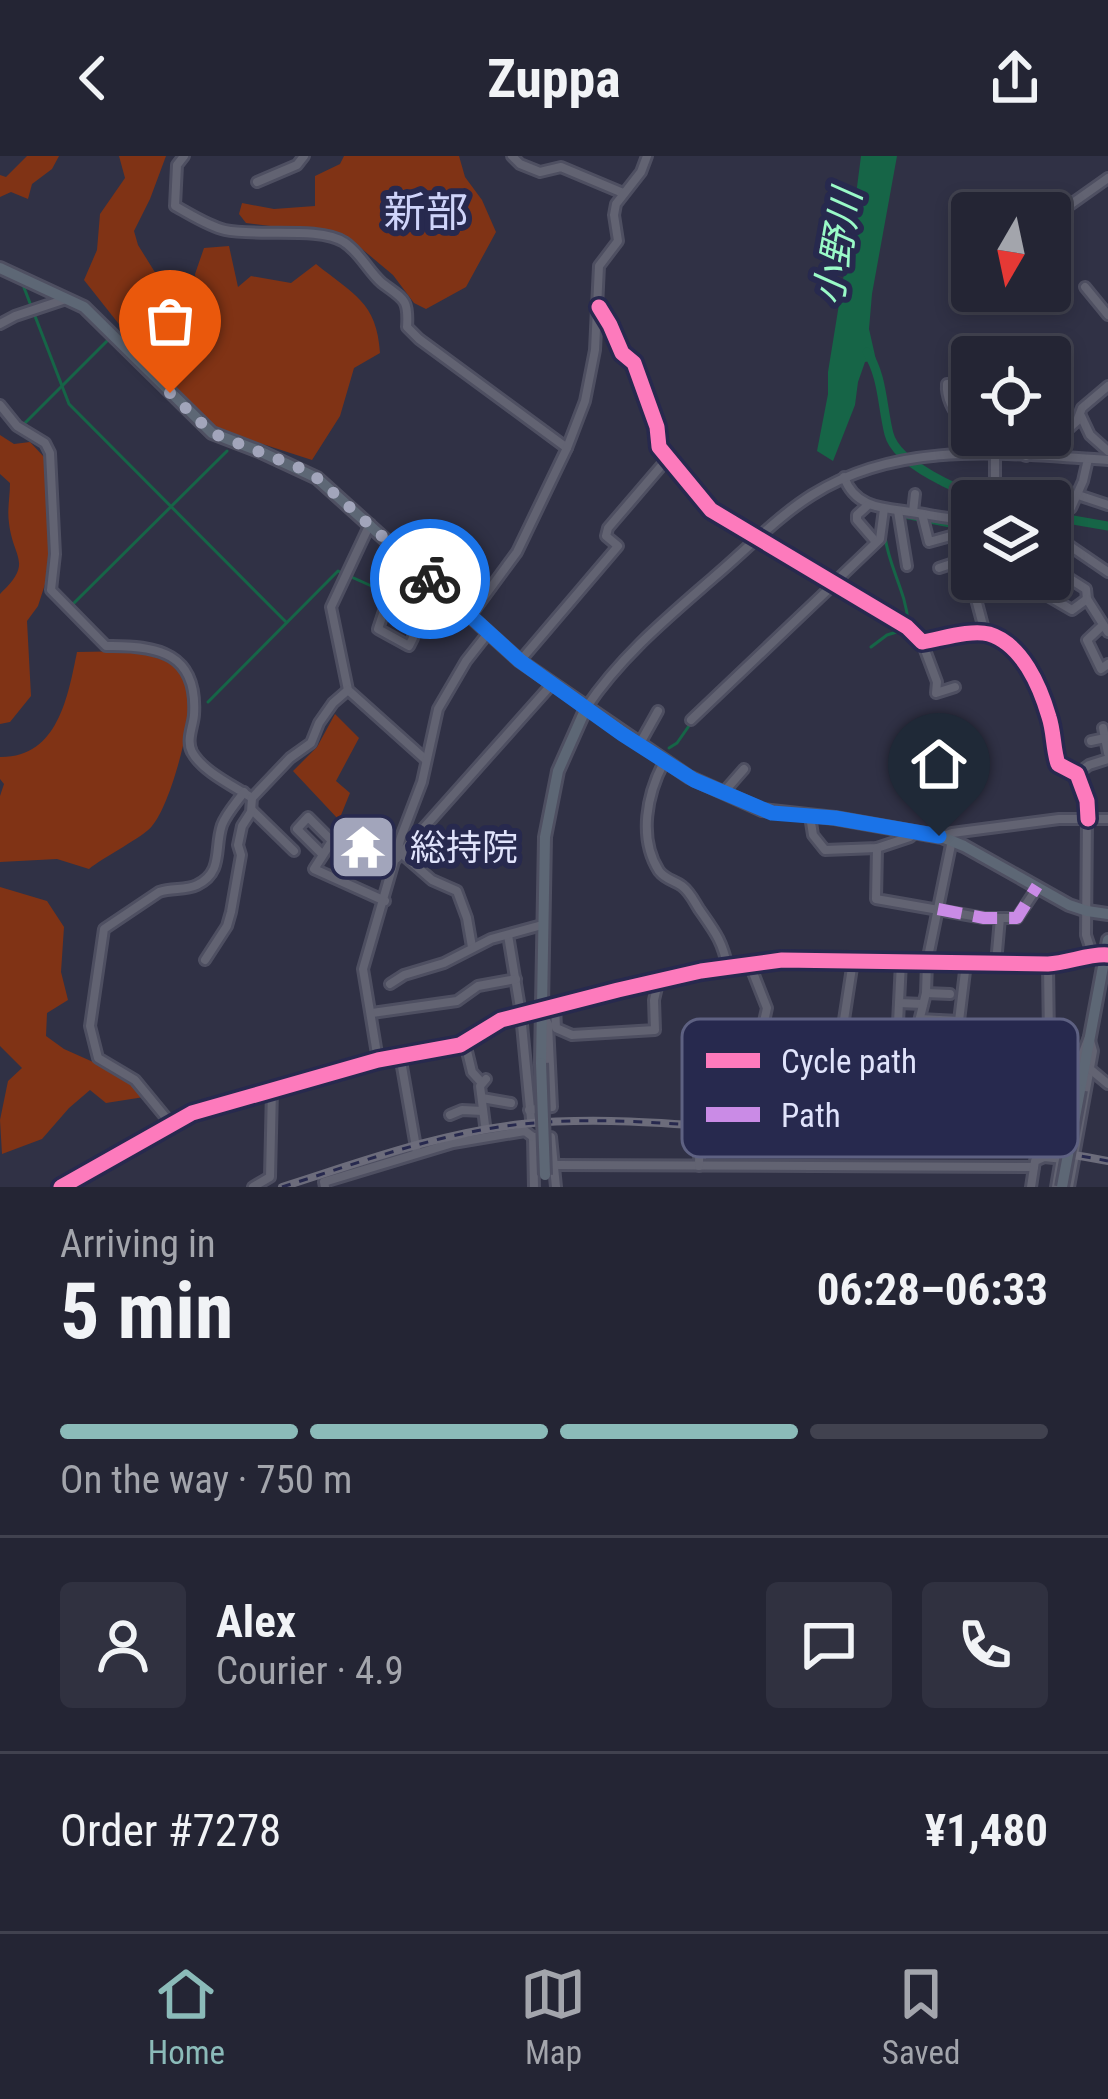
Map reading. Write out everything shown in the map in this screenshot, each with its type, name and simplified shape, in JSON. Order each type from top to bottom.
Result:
[{"type":"main road","points":[[2,274],[84,307],[212,433],[317,478],[520,661],[664,762],[763,810],[947,838],[1087,911],[1108,914]]},
{"type":"main road","points":[[545,1181],[541,1063],[544,844],[549,808],[569,741],[586,708]]},
{"type":"main road","points":[[1078,1101],[1108,940]]},
{"type":"main road","points":[[1062,1187],[1068,1157]]},
{"type":"street","points":[[184,156],[177,165],[175,206],[222,230],[309,234],[345,242],[376,278],[403,298],[409,309],[407,327],[419,340],[567,448]]},
{"type":"street","points":[[257,182],[297,165],[304,156]]},
{"type":"street","points":[[512,156],[540,172],[562,166],[622,193]]},
{"type":"street","points":[[470,616],[517,552],[567,448],[585,401],[595,350],[599,266],[617,245],[614,210],[647,156]]},
{"type":"street","points":[[1071,204],[1108,178]]},
{"type":"street","points":[[1085,287],[1108,315]]},
{"type":"street","points":[[0,324],[70,298]]},
{"type":"street","points":[[598,307],[622,353],[634,363],[659,446],[711,510],[906,626],[922,642],[937,682],[936,693],[955,687]]},
{"type":"street","points":[[951,384],[946,392],[951,405]]},
{"type":"street","points":[[1071,424],[1108,386]]},
{"type":"street","points":[[0,405],[17,426],[45,443],[50,453],[55,554],[51,590],[106,646],[148,647],[186,669],[194,696],[192,752],[204,766],[248,795],[251,809],[294,850]]},
{"type":"street","points":[[1080,414],[1090,435],[1108,451]]},
{"type":"street","points":[[586,708],[634,646],[800,503],[844,477],[897,460],[951,455]]},
{"type":"street","points":[[1010,456],[1108,460]]},
{"type":"street","points":[[520,661],[618,546],[606,536],[608,528],[668,458]]},
{"type":"street","points":[[1071,508],[1088,459]]},
{"type":"street","points":[[844,477],[850,491],[868,505],[918,513],[951,525]]},
{"type":"street","points":[[915,494],[929,542],[951,530]]},
{"type":"street","points":[[1078,495],[1108,505]]},
{"type":"street","points":[[868,505],[856,520],[876,542]]},
{"type":"street","points":[[691,720],[880,538],[884,508]]},
{"type":"street","points":[[898,511],[907,566]]},
{"type":"street","points":[[370,524],[331,607],[348,690],[427,761]]},
{"type":"street","points":[[1071,548],[1108,572]]},
{"type":"street","points":[[939,568],[951,564]]},
{"type":"street","points":[[409,597],[427,577]]},
{"type":"street","points":[[1071,579],[1086,589],[1106,628],[1087,640],[1101,669],[1108,664]]},
{"type":"street","points":[[398,588],[409,597],[416,602],[413,638],[406,646],[378,629],[391,592],[398,588]]},
{"type":"street","points":[[1055,600],[1072,610],[1088,598]]},
{"type":"street","points":[[977,600],[985,632]]},
{"type":"street","points":[[378,1060],[363,969],[444,696],[489,632]]},
{"type":"street","points":[[68,1186],[192,1113],[378,1060],[465,1043],[501,1020],[658,981],[782,960],[1048,964],[1102,955],[1086,935],[1088,801],[1077,774],[1058,764],[1046,710],[1024,662],[1009,644],[985,632],[922,642]]},
{"type":"street","points":[[398,856],[553,685]]},
{"type":"street","points":[[172,1124],[135,1081],[98,1058],[90,1026],[104,929],[159,892],[188,889],[210,876],[217,866],[223,823],[248,795],[310,743],[333,703],[348,690]]},
{"type":"street","points":[[639,745],[658,710]]},
{"type":"street","points":[[1091,741],[1106,742]]},
{"type":"street","points":[[1077,774],[1106,742]]},
{"type":"street","points":[[664,762],[649,794],[651,853],[660,873],[684,887],[714,926],[728,968]]},
{"type":"street","points":[[723,793],[744,769]]},
{"type":"street","points":[[205,960],[227,926],[241,855],[238,845],[251,809]]},
{"type":"street","points":[[810,816],[811,831],[821,849],[834,851],[878,848],[915,832]]},
{"type":"street","points":[[323,855],[297,829],[308,817],[332,841],[323,855],[314,869],[385,901]]},
{"type":"street","points":[[920,1019],[947,838],[952,833],[1059,819],[1108,818]]},
{"type":"street","points":[[878,848],[876,899],[1020,917],[1037,886]]},
{"type":"street","points":[[398,856],[432,880],[457,890],[472,947]]},
{"type":"street","points":[[996,963],[1000,918]]},
{"type":"street","points":[[390,984],[472,947],[542,925]]},
{"type":"street","points":[[508,935],[530,1114],[552,1107],[548,1024],[541,1011]]},
{"type":"street","points":[[844,1019],[853,961]]},
{"type":"street","points":[[897,1019],[901,962]]},
{"type":"street","points":[[959,1019],[966,962]]},
{"type":"street","points":[[750,964],[766,1008],[764,1019]]},
{"type":"street","points":[[1048,964],[1049,1019]]},
{"type":"street","points":[[372,1012],[457,1001],[480,986],[516,979]]},
{"type":"street","points":[[555,1006],[556,1028],[572,1035],[655,1030],[658,981]]},
{"type":"street","points":[[899,1003],[950,994]]},
{"type":"street","points":[[1078,1068],[1089,1037]]},
{"type":"street","points":[[1078,1138],[1093,1051],[1089,1037]]},
{"type":"street","points":[[465,1043],[472,1072],[484,1081],[485,1125]]},
{"type":"street","points":[[400,1055],[417,1154]]},
{"type":"street","points":[[1090,1069],[1108,1084]]},
{"type":"street","points":[[253,1187],[270,1177],[272,1089]]},
{"type":"street","points":[[482,1098],[511,1103]]},
{"type":"street","points":[[450,1115],[484,1111]]},
{"type":"street","points":[[325,1187],[324,1182],[417,1154],[525,1131],[533,1137],[551,1137],[556,1187]]},
{"type":"street","points":[[533,1137],[534,1187]]},
{"type":"street","points":[[699,1157],[699,1166]]},
{"type":"street","points":[[1031,1187],[1037,1157],[1074,1160],[1062,1187]]},
{"type":"street","points":[[555,1166],[1034,1167]]},
{"type":"shaded area","points":[[27,156],[59,156],[52,169],[32,184],[28,199],[11,192],[0,197],[0,175],[6,177]]},
{"type":"shaded area","points":[[119,156],[166,156],[134,231],[161,282],[189,297],[197,293],[195,274],[204,248],[229,246],[238,287],[251,276],[291,283],[316,264],[368,310],[380,353],[354,368],[340,416],[312,460],[210,427],[171,390],[84,280],[97,250],[100,214],[125,178]]},
{"type":"shaded area","points":[[344,156],[459,156],[465,177],[496,232],[466,287],[426,309],[414,303],[393,275],[356,244],[327,233],[246,223],[239,214],[242,203],[274,209],[315,206],[315,176],[340,164]]},
{"type":"shaded area","points":[[861,156],[897,156],[872,294],[869,329],[876,360],[865,362],[855,405],[833,461],[817,451]]},
{"type":"shaded area","points":[[0,435],[14,444],[30,442],[44,457],[49,544],[47,578],[38,606],[27,621],[31,696],[10,722],[0,724],[0,594],[16,574],[19,560],[8,518],[10,483],[0,474]]},
{"type":"shaded area","points":[[135,651],[176,664],[189,689],[184,739],[159,815],[148,830],[89,869],[57,859],[0,862],[4,784],[0,757],[20,755],[47,736],[64,705],[77,652]]},
{"type":"shaded area","points":[[335,714],[359,738],[336,781],[350,793],[339,820],[293,771],[317,747]]},
{"type":"shaded area","points":[[0,887],[47,901],[64,927],[61,972],[68,1000],[47,1013],[46,1036],[120,1074],[144,1097],[106,1103],[90,1090],[42,1139],[2,1154],[0,1120],[8,1081],[22,1068],[0,1046]]},
{"type":"waterway","points":[[23,285],[69,404],[286,622]]},
{"type":"waterway","points":[[24,424],[109,339]]},
{"type":"waterway","name":"小野川","points":[[867,352],[894,445],[917,466],[951,485]]},
{"type":"waterway","points":[[72,605],[227,451]]},
{"type":"waterway","points":[[904,517],[951,526]]},
{"type":"waterway","name":"小野川","points":[[1071,520],[1108,526]]},
{"type":"waterway","points":[[885,537],[908,622]]},
{"type":"waterway","points":[[208,702],[338,571],[376,588],[381,581],[395,585]]},
{"type":"waterway","points":[[429,607],[459,612]]},
{"type":"waterway","points":[[871,647],[903,630]]},
{"type":"waterway","points":[[669,748],[691,723]]},
{"type":"railway","points":[[282,1187],[430,1141],[491,1128],[591,1121],[682,1125]]},
{"type":"railway","points":[[1078,1156],[1108,1161]]},
{"type":"marked path","points":[[938,909],[984,918],[1017,918],[1037,886]]},
{"type":"cycle path","points":[[599,307],[622,353],[634,363],[657,427],[659,447],[711,510],[907,627],[922,642],[982,633],[1001,639],[1020,656],[1051,723],[1058,764],[1077,774],[1088,819]]},
{"type":"cycle path","points":[[61,1187],[192,1113],[378,1060],[460,1045],[501,1020],[701,971],[782,960],[1048,964],[1108,955]]},
{"type":"way so far","points":[[170,393],[222,439],[317,478],[430,579]]},
{"type":"place","name":"総持院","points":[[363,847]]},
{"type":"district","name":"新部","points":[[426,212]]},
{"type":"route","points":[[430,579],[520,661],[694,780],[772,813],[835,818],[939,836]]}]
